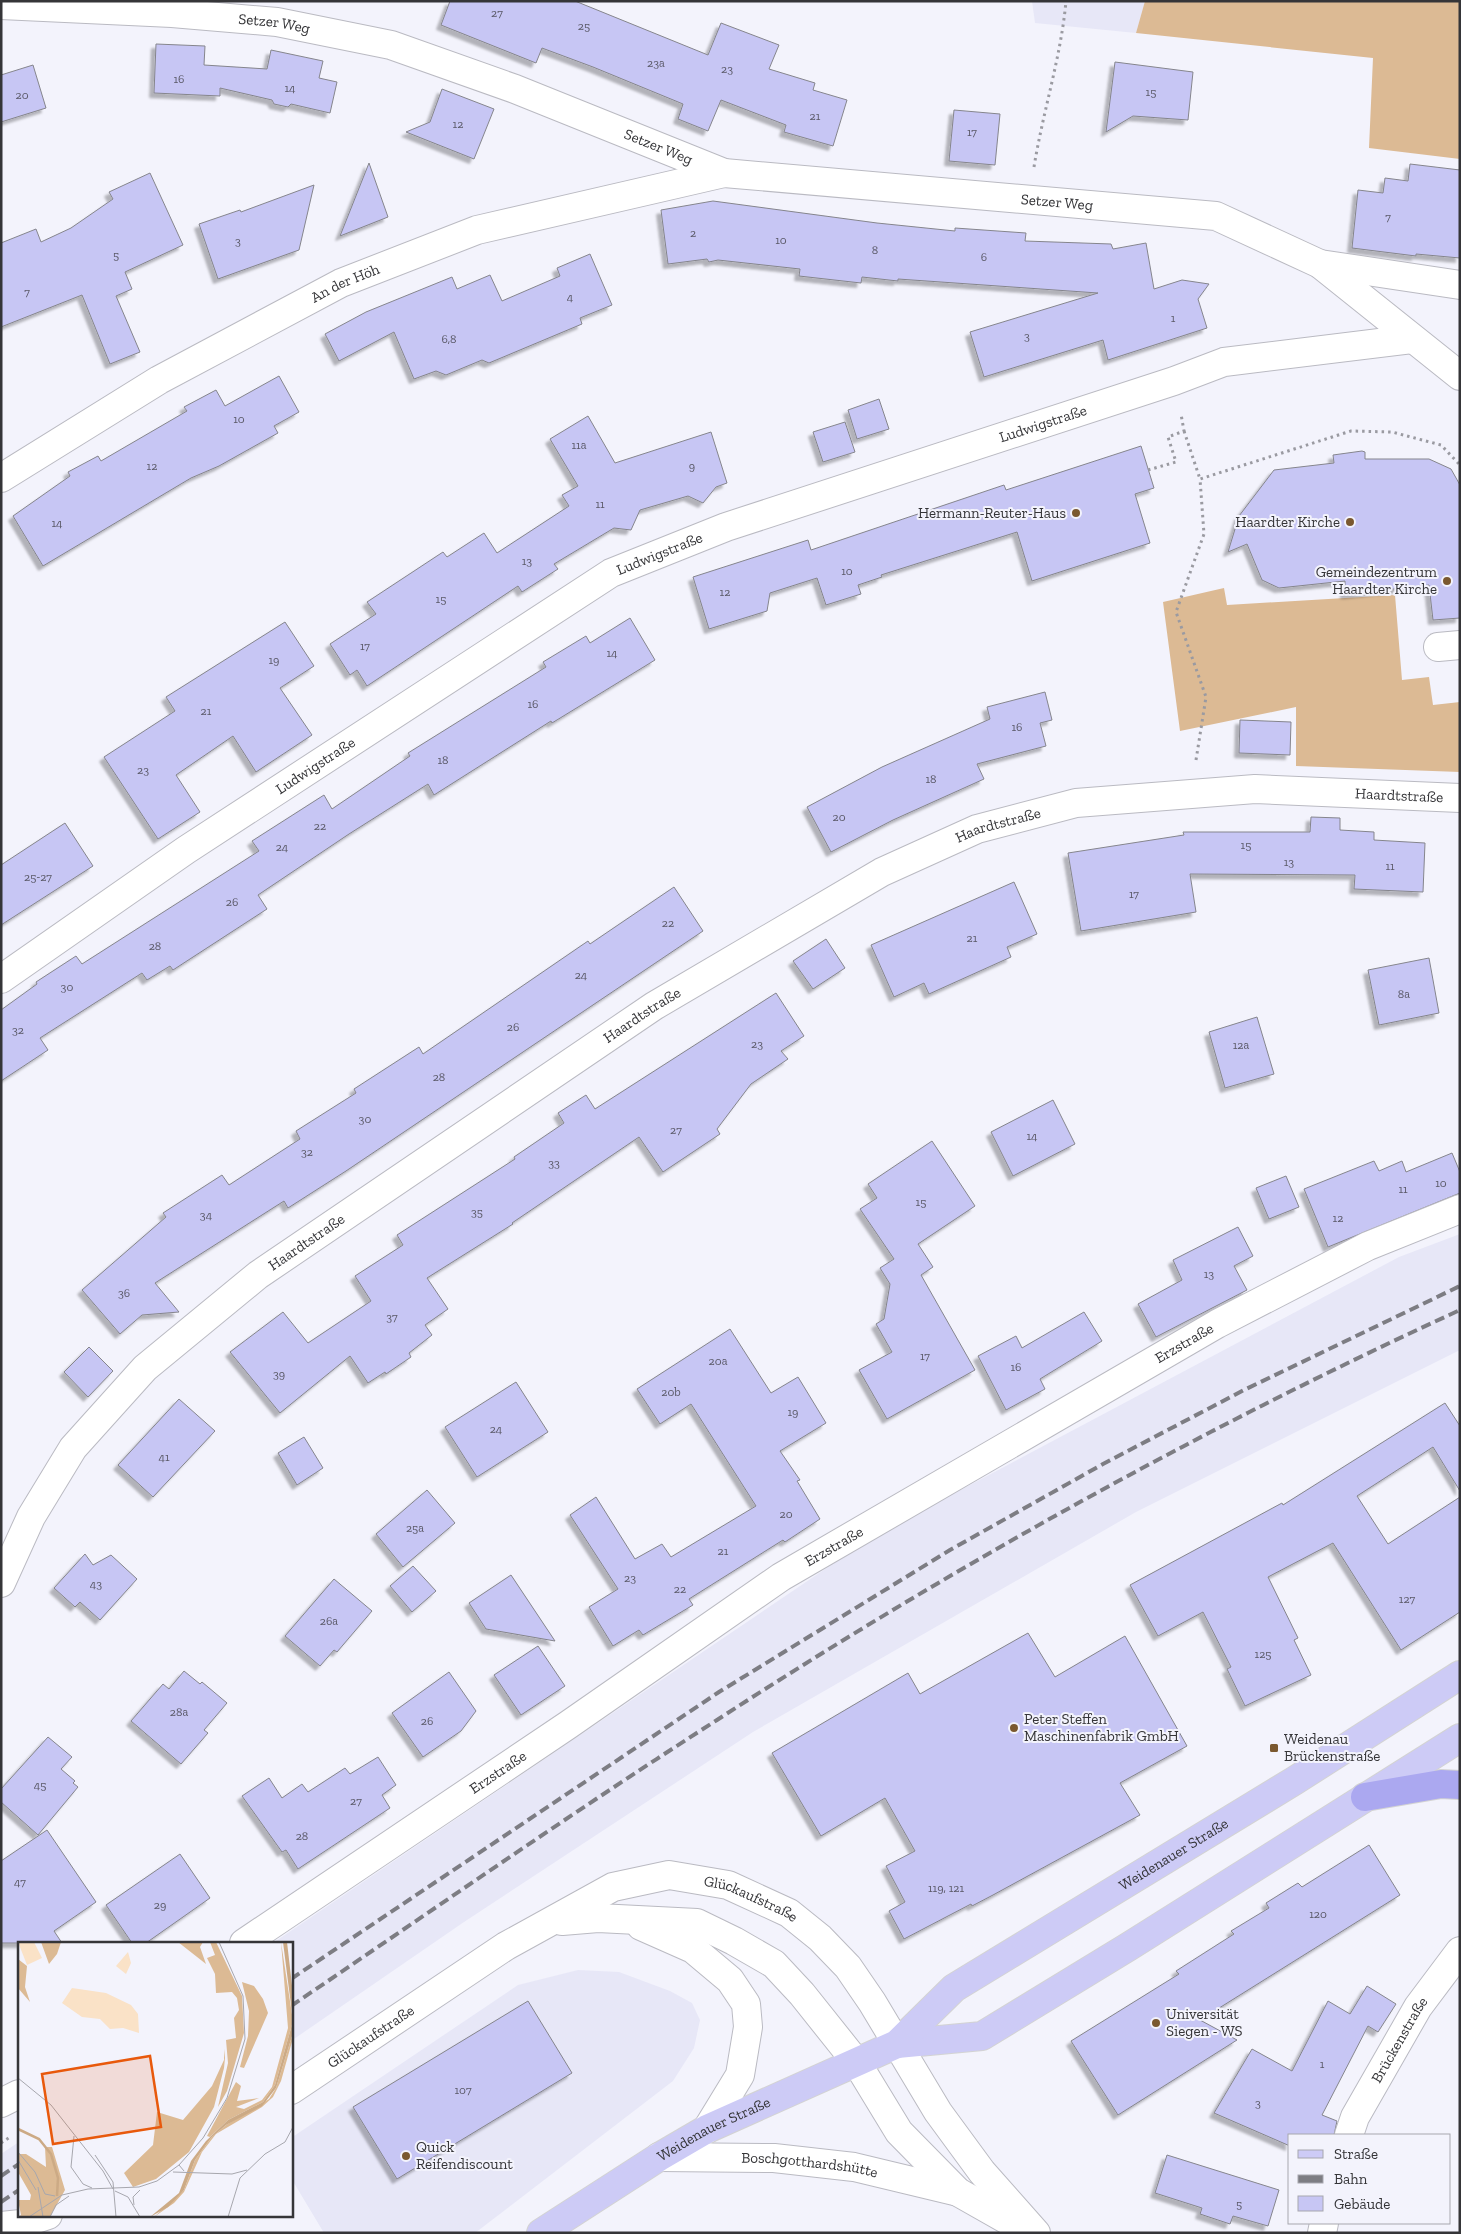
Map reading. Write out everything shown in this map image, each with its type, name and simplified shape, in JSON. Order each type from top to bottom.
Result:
[{"type":"highway","points":[[1365,1797],[1441,1784],[1460,1785]]},
{"type":"main road","name":"Weidenauer Straße","points":[[541,2233],[659,2157],[707,2129],[897,2044],[954,1988],[1294,1781],[1460,1675]]},
{"type":"main road","name":"Weidenauer Straße","points":[[897,2044],[982,2036],[1128,1947],[1460,1738]]},
{"type":"street","name":"Setzer Weg","points":[[1,5],[59,4],[277,22],[391,45],[514,89],[724,173],[1216,216],[1320,264],[1460,376]]},
{"type":"street","name":"An der Höh","points":[[1,478],[159,380],[341,283],[477,230],[724,173]]},
{"type":"street","name":"Setzer Weg","points":[[1320,264],[1460,285]]},
{"type":"street","name":"Ludwigstraße","points":[[1,979],[186,850],[611,573],[726,527],[1174,382],[1224,362],[1412,339]]},
{"type":"street","name":"Haardtstraße","points":[[1,1584],[31,1517],[73,1448],[145,1368],[250,1281],[654,1006],[882,872],[977,829],[1076,803],[1254,790],[1460,798]]},
{"type":"street","name":"Erzstraße","points":[[245,1942],[568,1725],[781,1577],[1217,1324],[1368,1246],[1460,1209]]},
{"type":"street","name":"Glückaufstraße","points":[[292,2089],[506,1946],[553,1922],[613,1887],[668,1875],[728,1885],[789,1913],[820,1938],[848,1966],[897,2044]]},
{"type":"street","name":"Glückaufstraße","points":[[553,1922],[624,1918],[697,1923],[734,1941],[774,1964],[802,1994],[857,2063]]},
{"type":"street","name":"Glückaufstraße","points":[[624,1918],[693,1949],[730,1980],[746,2004],[748,2027],[740,2075],[707,2129]]},
{"type":"street","name":"Brückenstraße","points":[[1349,2134],[1355,2117],[1418,2007],[1460,1950]]},
{"type":"street","points":[[897,2044],[938,2112],[982,2172],[1036,2233]]},
{"type":"street","name":"Boschgotthardshütte","points":[[857,2063],[899,2132],[958,2192],[1030,2233]]},
{"type":"street","points":[[1,2102],[18,2094]]},
{"type":"street","name":"Boschgotthardshütte","points":[[659,2157],[774,2158],[854,2167],[958,2192]]},
{"type":"street","points":[[1,2226],[21,2224],[45,2216]]},
{"type":"path","points":[[1028,200],[1040,126],[1064,29],[1066,1]]},
{"type":"path","points":[[1174,382],[1184,431],[1200,479],[1204,534],[1176,612],[1206,697],[1196,764]]},
{"type":"path","points":[[1148,470],[1176,462],[1168,437],[1184,431]]},
{"type":"path","points":[[1200,479],[1351,431],[1392,432],[1442,445],[1460,465]]},
{"type":"shaded area","points":[[1032,1],[1145,1],[1136,33],[1035,23]]},
{"type":"shaded area","points":[[1145,1],[1460,1],[1460,159],[1369,148],[1373,58],[1136,33]]},
{"type":"shaded area","points":[[1224,588],[1227,605],[1395,595],[1402,680],[1429,677],[1433,705],[1460,702],[1460,772],[1296,766],[1296,707],[1180,731],[1163,602]]},
{"type":"shaded area","points":[[1460,1234],[1460,1350],[1136,1512],[753,1732],[464,1922],[292,2040],[292,1942],[274,1942],[874,1536],[1399,1257]]},
{"type":"shaded area","points":[[578,1970],[619,1972],[670,1991],[692,2003],[700,2020],[694,2048],[673,2081],[475,2233],[324,2233],[292,2180],[292,2137],[518,1985]]},
{"type":"shaded area","points":[[18,2143],[18,2216],[1,2233],[1,2154]]},
{"type":"building","points":[[450,1],[575,1],[708,55],[721,23],[779,45],[769,69],[815,83],[813,90],[847,100],[833,146],[784,132],[786,125],[721,100],[708,131],[678,119],[683,104],[593,67],[542,48],[536,63],[441,25]]},
{"type":"building","points":[[156,44],[205,46],[204,65],[267,69],[271,50],[323,61],[319,78],[337,82],[330,113],[291,104],[288,107],[274,104],[272,100],[220,88],[220,96],[154,93]]},
{"type":"building","points":[[1115,62],[1193,72],[1188,120],[1133,116],[1106,132]]},
{"type":"building","points":[[33,65],[46,108],[1,122],[1,75]]},
{"type":"building","points":[[442,89],[494,109],[474,159],[406,132],[430,122]]},
{"type":"building","points":[[954,110],[1000,114],[995,165],[949,161]]},
{"type":"building","points":[[369,163],[388,217],[340,236]]},
{"type":"building","points":[[1410,164],[1460,170],[1460,258],[1416,254],[1416,256],[1352,248],[1358,190],[1383,193],[1385,178],[1408,181]]},
{"type":"building","points":[[150,173],[183,245],[125,272],[132,289],[116,296],[140,352],[110,364],[82,295],[1,327],[1,243],[36,229],[41,242],[71,228],[113,199],[109,192]]},
{"type":"building","points":[[314,185],[299,250],[218,279],[199,224],[240,210],[241,212]]},
{"type":"building","points":[[713,201],[877,223],[955,231],[955,228],[1026,233],[1025,241],[1111,244],[1113,249],[1146,243],[1154,289],[1182,280],[1209,284],[1198,299],[1207,328],[1108,360],[1103,340],[984,377],[970,332],[1098,293],[898,279],[898,281],[862,277],[861,283],[799,276],[800,269],[718,260],[709,262],[707,259],[668,264],[661,210]]},
{"type":"building","points":[[590,254],[612,305],[580,318],[582,324],[489,363],[482,360],[446,375],[436,371],[414,379],[394,332],[339,361],[325,334],[366,312],[452,277],[457,289],[490,275],[502,301],[560,276],[557,268]]},
{"type":"building","points":[[279,376],[299,412],[274,426],[278,433],[219,466],[191,478],[43,566],[13,516],[70,476],[68,472],[98,456],[101,461],[187,411],[184,407],[216,390],[225,406]]},
{"type":"building","points":[[879,399],[889,429],[857,439],[848,410]]},
{"type":"building","points":[[588,416],[615,463],[711,432],[727,483],[716,487],[703,503],[688,496],[640,510],[631,530],[614,528],[554,564],[558,569],[522,592],[518,586],[367,686],[357,670],[350,675],[330,644],[376,614],[367,602],[443,552],[447,557],[484,533],[497,553],[569,506],[562,495],[578,486],[550,439]]},
{"type":"building","points":[[845,422],[855,452],[823,462],[813,432]]},
{"type":"building","points":[[1141,446],[1154,488],[1135,494],[1150,543],[1032,581],[1017,532],[881,575],[882,577],[858,585],[861,594],[826,605],[817,578],[770,593],[767,611],[709,629],[693,577],[808,540],[811,550],[1004,485],[1006,490]]},
{"type":"building","name":"Haardter Kirche","points":[[1365,452],[1365,459],[1429,459],[1451,469],[1460,485],[1460,618],[1433,620],[1429,585],[1350,594],[1345,594],[1345,581],[1279,588],[1262,580],[1247,544],[1228,552],[1239,516],[1274,470],[1334,463],[1333,455]]},
{"type":"building","points":[[630,618],[655,660],[552,723],[551,721],[434,795],[428,784],[349,834],[258,895],[267,909],[173,970],[170,966],[147,980],[142,973],[40,1038],[48,1050],[1,1081],[1,1010],[37,984],[36,982],[76,956],[82,964],[259,851],[252,841],[324,795],[332,809],[410,756],[408,753],[546,667],[543,662],[586,636],[590,643]]},
{"type":"building","points":[[285,622],[314,666],[280,688],[312,735],[256,772],[233,736],[176,775],[200,812],[158,839],[104,757],[175,711],[166,697]]},
{"type":"building","points":[[1045,692],[1052,720],[1040,723],[1046,746],[977,764],[984,779],[893,820],[831,852],[807,807],[882,767],[990,719],[987,707]]},
{"type":"building","points":[[1240,720],[1291,722],[1290,755],[1239,753]]},
{"type":"building","points":[[1311,817],[1340,818],[1340,830],[1374,832],[1374,840],[1425,843],[1423,892],[1354,889],[1355,875],[1190,874],[1196,912],[1081,931],[1068,853],[1184,835],[1183,832],[1310,832]]},
{"type":"building","points":[[65,823],[93,866],[1,925],[1,865]]},
{"type":"building","points":[[1014,882],[1037,934],[1007,947],[1011,957],[929,994],[924,983],[894,997],[871,945]]},
{"type":"building","points":[[674,887],[703,931],[346,1171],[288,1208],[284,1201],[155,1283],[179,1312],[142,1315],[120,1334],[82,1290],[166,1217],[163,1213],[222,1175],[229,1185],[300,1139],[296,1131],[356,1093],[354,1089],[419,1047],[423,1054],[588,941],[590,944]]},
{"type":"building","points":[[826,939],[845,968],[813,989],[793,961]]},
{"type":"building","points":[[1429,958],[1439,1013],[1379,1025],[1368,970]]},
{"type":"building","points":[[776,993],[804,1036],[781,1051],[788,1059],[751,1084],[717,1129],[720,1134],[663,1172],[639,1137],[513,1224],[427,1278],[448,1309],[425,1325],[432,1335],[409,1353],[411,1357],[386,1374],[385,1372],[368,1383],[350,1356],[280,1413],[230,1352],[283,1312],[308,1343],[371,1301],[355,1276],[403,1245],[397,1235],[515,1159],[514,1157],[564,1123],[558,1113],[586,1095],[595,1109]]},
{"type":"building","points":[[1257,1017],[1274,1074],[1225,1088],[1209,1032]]},
{"type":"building","points":[[1053,1100],[1075,1144],[1013,1176],[991,1132]]},
{"type":"building","points":[[932,1141],[975,1206],[918,1244],[933,1267],[921,1275],[975,1370],[887,1419],[859,1370],[892,1352],[876,1324],[884,1319],[890,1284],[880,1268],[894,1259],[860,1209],[877,1198],[868,1184]]},
{"type":"building","points":[[1452,1153],[1460,1172],[1460,1193],[1328,1247],[1304,1189],[1374,1161],[1379,1171],[1402,1161],[1406,1172]]},
{"type":"building","points":[[1286,1176],[1299,1207],[1269,1219],[1256,1188]]},
{"type":"building","points":[[1238,1227],[1253,1256],[1234,1266],[1247,1290],[1156,1337],[1138,1304],[1182,1280],[1173,1260]]},
{"type":"building","points":[[1084,1312],[1102,1341],[1040,1379],[1045,1389],[1006,1410],[978,1356],[1016,1336],[1022,1348]]},
{"type":"building","points":[[730,1329],[771,1393],[798,1377],[826,1423],[780,1451],[800,1480],[797,1481],[820,1519],[689,1599],[693,1605],[643,1635],[639,1630],[613,1646],[589,1607],[618,1589],[570,1515],[596,1497],[635,1559],[662,1544],[671,1557],[756,1506],[691,1404],[660,1424],[637,1389]]},
{"type":"building","points":[[89,1347],[113,1371],[88,1397],[64,1372]]},
{"type":"building","points":[[516,1382],[548,1432],[477,1477],[445,1427]]},
{"type":"building","points":[[179,1399],[215,1431],[153,1497],[118,1465]]},
{"type":"building","points":[[1445,1403],[1460,1426],[1460,1491],[1433,1447],[1357,1496],[1388,1544],[1460,1497],[1460,1612],[1401,1650],[1333,1543],[1268,1577],[1298,1638],[1294,1640],[1311,1675],[1245,1706],[1227,1669],[1231,1667],[1203,1612],[1158,1636],[1130,1585],[1282,1503],[1283,1505]]},
{"type":"building","points":[[304,1437],[323,1468],[297,1485],[278,1453]]},
{"type":"building","points":[[427,1490],[455,1523],[403,1567],[376,1534]]},
{"type":"building","points":[[85,1554],[93,1565],[111,1555],[137,1579],[100,1620],[80,1602],[75,1607],[54,1588]]},
{"type":"building","points":[[413,1566],[436,1591],[412,1612],[390,1586]]},
{"type":"building","points":[[511,1575],[555,1641],[486,1629],[469,1603]]},
{"type":"building","points":[[334,1579],[372,1611],[337,1652],[334,1650],[320,1666],[285,1636]]},
{"type":"building","points":[[1028,1633],[1055,1677],[1125,1636],[1187,1746],[1120,1783],[1140,1815],[993,1895],[972,1906],[971,1904],[904,1939],[889,1911],[905,1902],[886,1866],[915,1851],[885,1798],[821,1836],[772,1753],[908,1673],[920,1694]]},
{"type":"building","points":[[538,1646],[565,1686],[521,1715],[494,1675]]},
{"type":"building","points":[[184,1671],[200,1684],[202,1682],[227,1703],[204,1730],[208,1733],[181,1764],[131,1721],[163,1684],[169,1689]]},
{"type":"building","points":[[449,1672],[476,1711],[461,1731],[423,1757],[392,1713]]},
{"type":"building","points":[[48,1737],[72,1757],[61,1769],[75,1781],[73,1783],[78,1787],[38,1835],[1,1802],[1,1789]]},
{"type":"building","points":[[378,1757],[396,1785],[382,1795],[390,1808],[298,1869],[286,1850],[282,1852],[242,1796],[269,1778],[282,1798],[302,1784],[308,1792],[345,1768],[350,1774]]},
{"type":"building","points":[[47,1830],[96,1902],[54,1931],[61,1942],[1,1943],[1,1861]]},
{"type":"building","points":[[1369,1845],[1400,1895],[1200,2020],[1237,2040],[1118,2115],[1071,2041],[1179,1974],[1176,1971],[1234,1934],[1231,1931],[1269,1908],[1266,1903],[1298,1883],[1302,1887]]},
{"type":"building","points":[[180,1854],[210,1898],[147,1942],[131,1942],[106,1905]]},
{"type":"building","points":[[1367,1986],[1396,2004],[1378,2032],[1368,2026],[1322,2115],[1337,2121],[1334,2134],[1288,2134],[1288,2145],[1214,2113],[1252,2049],[1292,2071],[1328,2001],[1350,2014]]},
{"type":"building","points":[[528,2001],[572,2073],[397,2179],[353,2107]]},
{"type":"building","points":[[1167,2155],[1279,2190],[1268,2226],[1233,2216],[1230,2224],[1200,2214],[1202,2208],[1155,2193]]},
{"type":"railway","points":[[292,1978],[719,1692],[950,1550],[1103,1464],[1244,1390],[1460,1286]]},
{"type":"railway","points":[[292,2005],[663,1755],[806,1663],[897,1608],[988,1554],[1174,1451],[1364,1355],[1460,1310]]},
{"type":"railway","points":[[1,2176],[18,2165]]},
{"type":"railway","points":[[1,2202],[18,2191]]},
{"type":"place","name":"Hermann-Reuter-Haus","points":[[1076,513]]},
{"type":"place","name":"Haardter Kirche","points":[[1350,522]]},
{"type":"place","name":"Gemeindezentrum Haardter Kirche","points":[[1447,581]]},
{"type":"place","name":"Peter Steffen Maschinenfabrik GmbH","points":[[1014,1728]]},
{"type":"place","name":"Weidenau Brückenstraße","points":[[1274,1748]]},
{"type":"place","name":"Universität Siegen - WS","points":[[1156,2023]]},
{"type":"place","name":"Quick Reifendiscount","points":[[406,2156]]}]
